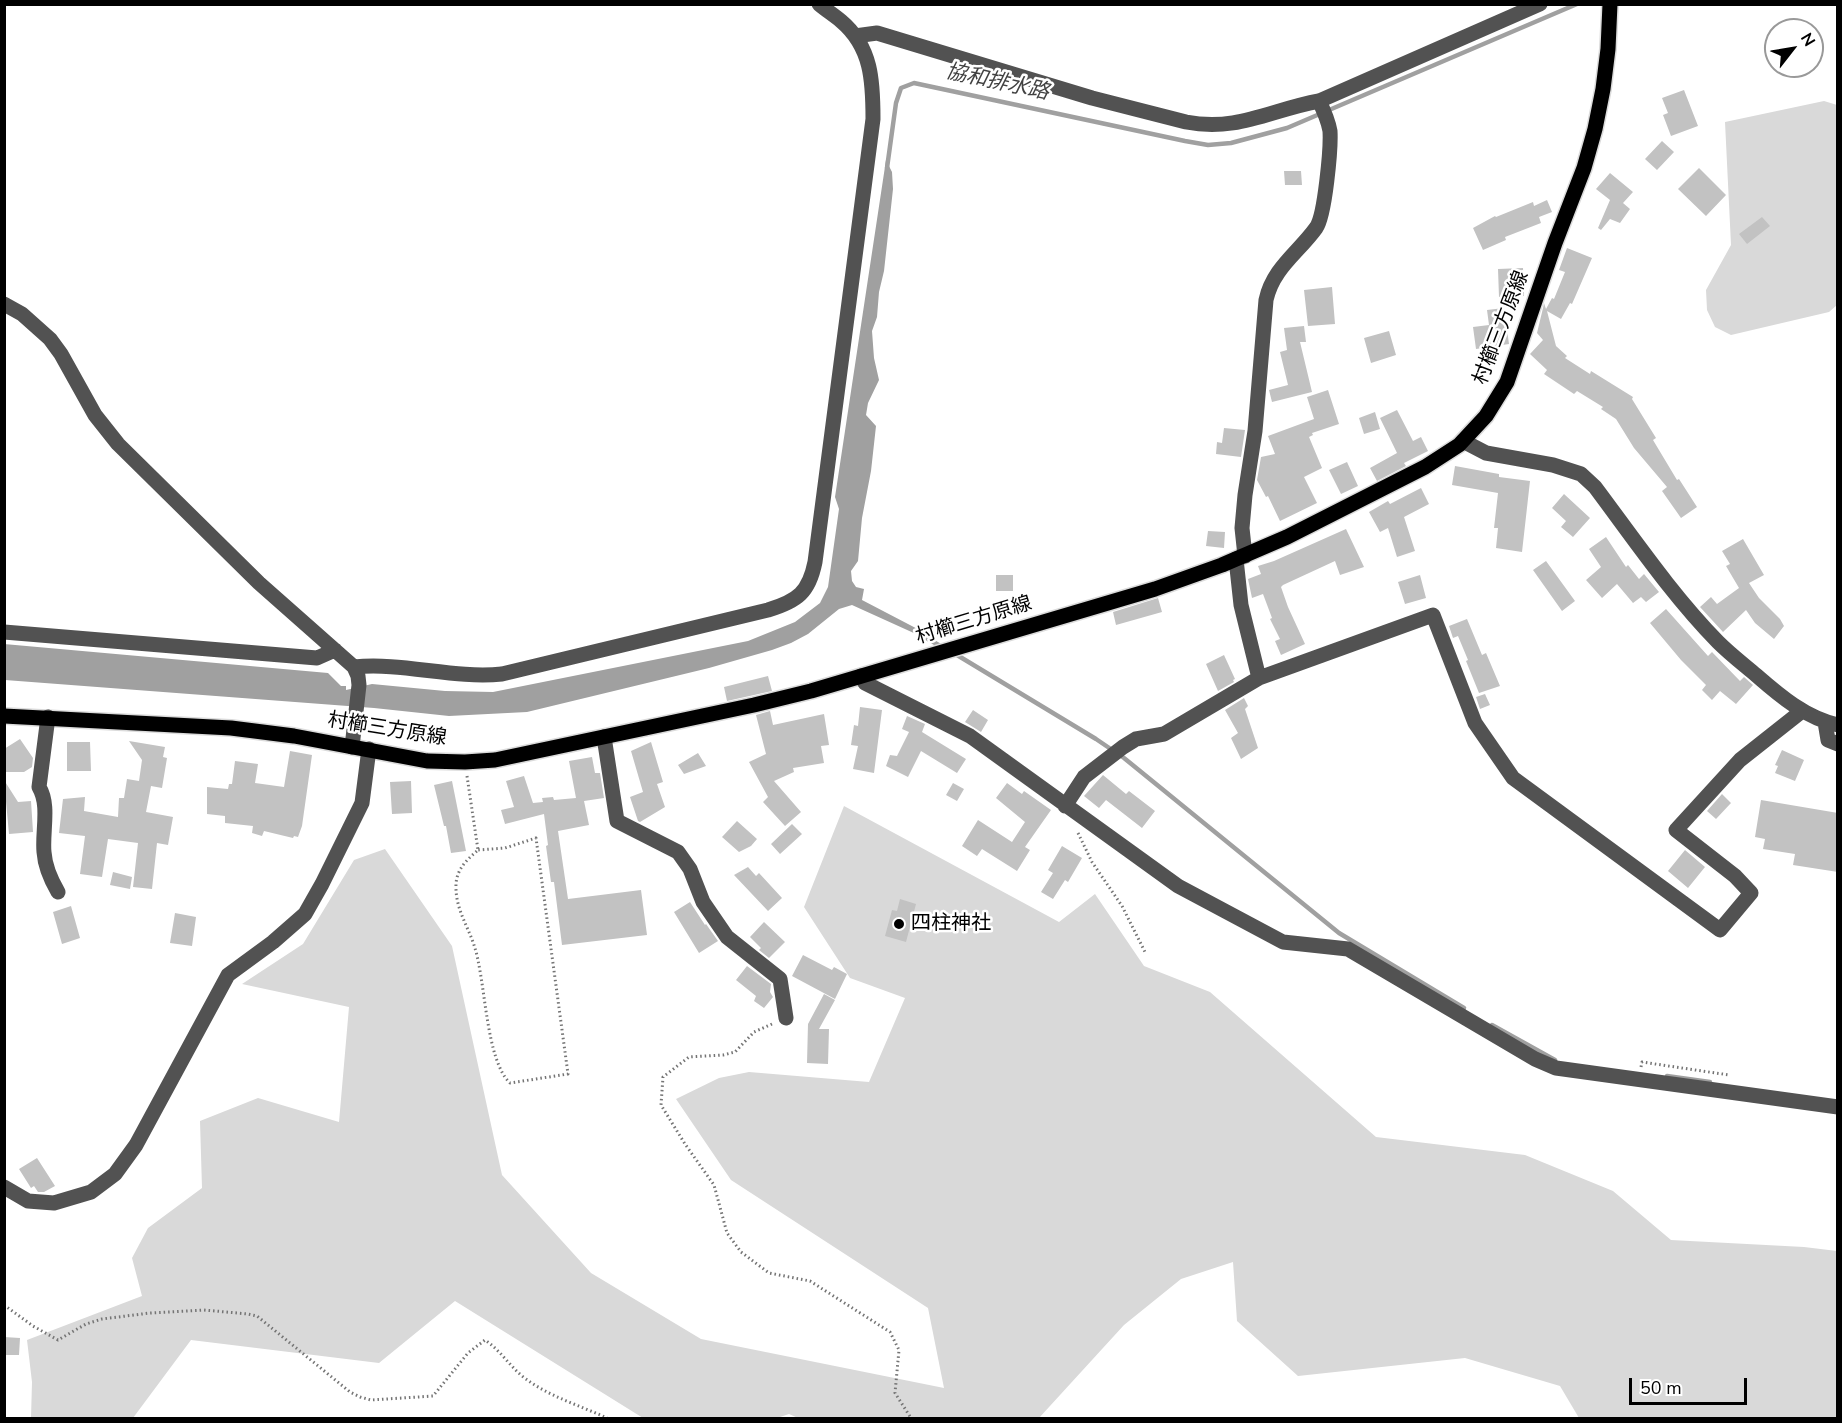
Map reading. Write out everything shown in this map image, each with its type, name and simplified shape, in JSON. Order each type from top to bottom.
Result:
[{"type":"main road","name":"村櫛三方原線","points":[[4,716],[242,729],[353,740],[369,749],[428,761],[465,762],[502,758],[754,705],[861,676],[1155,589],[1287,537],[1425,467],[1463,441],[1486,416],[1507,382],[1555,243],[1584,168],[1595,129],[1608,49],[1610,4]]},
{"type":"street","points":[[354,667],[372,665],[477,675],[502,674],[768,610],[781,606],[802,594],[808,585],[815,562],[873,119],[872,75],[866,54],[855,36],[840,20],[819,4]]},
{"type":"street","points":[[855,36],[877,33],[1092,98],[1199,125],[1227,125],[1297,105],[1322,108],[1539,4]]},
{"type":"street","points":[[1259,678],[1242,605],[1241,557],[1245,495],[1255,431],[1266,300],[1268,288],[1279,268],[1320,222],[1330,139],[1322,108]]},
{"type":"street","points":[[4,304],[22,314],[50,339],[61,354],[95,415],[118,444],[259,583],[354,667],[359,686],[353,740]]},
{"type":"street","points":[[1463,441],[1486,453],[1553,465],[1581,474],[1595,487],[1678,596],[1718,642],[1769,687],[1802,711],[1831,724],[1828,740],[1838,744]]},
{"type":"street","points":[[1065,806],[1084,777],[1136,739],[1164,734],[1259,678],[1433,615],[1475,723],[1513,778],[1720,930],[1751,893],[1735,876],[1676,830],[1740,760],[1802,711]]},
{"type":"street","points":[[4,632],[317,658],[335,650]]},
{"type":"street","points":[[861,676],[865,683],[970,736],[1178,886],[1283,942],[1348,950],[1535,1059],[1556,1068],[1838,1107]]},
{"type":"street","points":[[48,717],[39,787],[44,796],[44,854],[51,880],[58,892]]},
{"type":"street","points":[[604,737],[617,821],[678,852],[690,869],[703,902],[727,937],[780,979],[786,1017]]},
{"type":"street","points":[[4,1187],[28,1201],[54,1203],[91,1192],[115,1174],[136,1145],[228,975],[273,942],[305,914],[362,803],[369,749]]},
{"type":"path","points":[[465,762],[478,850]]},
{"type":"path","points":[[1065,806],[1092,862],[1122,906],[1146,954]]},
{"type":"path","points":[[536,837],[568,1074],[510,1083],[503,1077],[495,1053],[474,946],[460,914],[456,882],[463,863],[478,850],[505,848],[536,837]]},
{"type":"path","points":[[786,1017],[754,1032],[735,1052],[689,1057],[663,1077],[661,1105],[714,1185],[727,1233],[741,1252],[769,1273],[810,1281],[890,1332],[898,1350],[895,1393],[911,1419]]},
{"type":"path","points":[[4,1305],[33,1326],[58,1340],[86,1324],[150,1313],[204,1310],[257,1316],[350,1392],[371,1400],[433,1396],[468,1353],[485,1340],[494,1346],[522,1376],[555,1397],[607,1419]]},
{"type":"shaded area","points":[[1824,101],[1837,105],[1837,305],[1829,312],[1731,335],[1715,327],[1707,310],[1706,290],[1731,245],[1725,122]]},
{"type":"shaded area","points":[[886,160],[892,172],[893,189],[884,271],[877,317],[872,331],[874,358],[879,380],[868,403],[866,415],[876,426],[858,561],[851,571],[852,581],[856,587],[864,589],[862,600],[931,636],[927,639],[852,605],[839,609],[808,634],[791,643],[709,668],[527,712],[449,716],[374,708],[5,680],[4,644],[328,673],[341,686],[346,686],[346,690],[372,684],[445,691],[493,692],[748,641],[795,622],[820,603],[828,587],[839,509],[835,497]]},
{"type":"shaded area","points":[[844,806],[1059,922],[1095,894],[1144,966],[1210,992],[1376,1137],[1525,1155],[1613,1191],[1671,1240],[1804,1247],[1837,1251],[1837,1418],[1579,1418],[1560,1386],[1465,1358],[1298,1376],[1237,1321],[1233,1262],[1181,1279],[1124,1325],[1039,1418],[798,1418],[789,1414],[777,1418],[643,1418],[455,1301],[379,1363],[191,1340],[133,1418],[31,1418],[32,1382],[27,1340],[142,1296],[132,1258],[148,1228],[202,1188],[200,1121],[258,1098],[339,1122],[349,1007],[242,984],[303,944],[354,860],[385,849],[452,946],[502,1175],[591,1273],[701,1339],[944,1388],[928,1308],[731,1180],[676,1099],[719,1078],[749,1072],[869,1082],[905,998],[850,978],[804,907]]},
{"type":"building","points":[[1684,90],[1698,126],[1671,136],[1663,115],[1668,113],[1662,98]]},
{"type":"building","points":[[1662,141],[1674,152],[1657,170],[1645,159]]},
{"type":"building","points":[[1699,168],[1726,195],[1706,216],[1678,189]]},
{"type":"building","points":[[1284,171],[1301,171],[1302,185],[1285,185]]},
{"type":"building","points":[[1610,173],[1633,192],[1623,203],[1630,209],[1620,223],[1610,219],[1601,230],[1598,228],[1610,200],[1596,189]]},
{"type":"building","points":[[1547,200],[1552,212],[1539,217],[1541,223],[1505,237],[1506,240],[1483,250],[1473,228],[1495,216],[1533,202],[1534,206]]},
{"type":"building","points":[[1762,217],[1770,226],[1747,244],[1739,234]]},
{"type":"building","points":[[1567,248],[1592,258],[1572,304],[1570,303],[1561,319],[1547,311],[1556,346],[1567,356],[1565,358],[1633,397],[1632,399],[1656,438],[1653,440],[1677,480],[1679,479],[1697,507],[1681,518],[1662,491],[1667,487],[1634,448],[1616,419],[1601,409],[1603,407],[1577,391],[1574,394],[1544,374],[1547,370],[1530,354],[1543,340],[1537,333],[1544,303],[1546,309],[1552,298],[1554,299],[1565,272],[1559,270]]},
{"type":"building","points":[[1523,268],[1524,296],[1499,297],[1498,269]]},
{"type":"building","points":[[1332,287],[1335,324],[1308,326],[1304,290]]},
{"type":"building","points":[[1504,308],[1509,344],[1476,349],[1473,327],[1489,325],[1487,310]]},
{"type":"building","points":[[1304,326],[1306,342],[1300,342],[1312,392],[1272,402],[1269,390],[1288,385],[1280,352],[1287,350],[1284,328]]},
{"type":"building","points":[[1389,331],[1396,355],[1371,363],[1364,338]]},
{"type":"building","points":[[1328,390],[1339,424],[1312,433],[1313,435],[1309,437],[1322,468],[1304,477],[1317,503],[1280,521],[1257,480],[1261,457],[1275,454],[1268,436],[1314,419],[1307,397]]},
{"type":"building","points":[[1397,410],[1413,441],[1421,437],[1428,451],[1404,463],[1406,466],[1377,481],[1370,468],[1397,453],[1380,418]]},
{"type":"building","points":[[1375,412],[1380,429],[1364,434],[1359,418]]},
{"type":"building","points":[[1224,428],[1245,430],[1241,457],[1216,454],[1217,442],[1222,443]]},
{"type":"building","points":[[1347,462],[1358,486],[1341,494],[1329,470]]},
{"type":"building","points":[[1455,466],[1499,474],[1499,477],[1530,481],[1522,552],[1496,548],[1498,528],[1494,528],[1498,493],[1452,485]]},
{"type":"building","points":[[1421,488],[1429,504],[1404,517],[1415,551],[1397,557],[1388,528],[1380,532],[1369,512],[1388,501],[1390,504]]},
{"type":"building","points":[[1564,494],[1590,518],[1573,537],[1561,527],[1566,521],[1552,508]]},
{"type":"building","points":[[1346,529],[1364,567],[1340,575],[1335,561],[1281,587],[1305,644],[1281,655],[1275,641],[1280,639],[1270,619],[1272,618],[1263,594],[1252,598],[1248,579],[1261,574],[1258,566]]},
{"type":"building","points":[[1208,531],[1225,532],[1224,548],[1206,546]]},
{"type":"building","points":[[1606,537],[1626,567],[1628,565],[1639,579],[1644,574],[1659,592],[1646,602],[1641,597],[1633,603],[1617,584],[1602,598],[1586,580],[1601,567],[1589,549]]},
{"type":"building","points":[[1743,539],[1764,575],[1749,583],[1784,626],[1774,639],[1755,623],[1746,610],[1723,632],[1700,607],[1711,597],[1717,604],[1739,588],[1726,566],[1730,564],[1722,551]]},
{"type":"building","points":[[1546,561],[1575,601],[1562,611],[1533,570]]},
{"type":"building","points":[[996,575],[1013,575],[1013,591],[996,591]]},
{"type":"building","points":[[1420,575],[1426,598],[1405,604],[1398,582]]},
{"type":"building","points":[[1158,598],[1162,612],[1116,625],[1113,612]]},
{"type":"building","points":[[1666,609],[1708,656],[1712,652],[1740,681],[1744,677],[1753,685],[1736,704],[1720,691],[1712,700],[1702,690],[1706,685],[1650,623]]},
{"type":"building","points":[[1467,619],[1482,655],[1486,653],[1500,686],[1479,693],[1458,636],[1453,638],[1449,626]]},
{"type":"building","points":[[1224,655],[1235,679],[1234,682],[1218,691],[1206,664]]},
{"type":"building","points":[[768,676],[772,691],[727,701],[724,687]]},
{"type":"building","points":[[1485,694],[1490,705],[1480,709],[1476,697]]},
{"type":"building","points":[[1244,698],[1248,706],[1245,709],[1258,748],[1241,759],[1231,738],[1238,733],[1225,710]]},
{"type":"building","points":[[860,707],[882,710],[874,773],[853,769],[858,746],[851,745],[854,725],[858,726]]},
{"type":"building","points":[[973,710],[988,720],[981,732],[965,722]]},
{"type":"building","points":[[770,711],[773,725],[824,714],[829,745],[821,746],[824,763],[793,768],[794,772],[774,781],[801,812],[785,826],[763,802],[768,797],[749,762],[766,754],[756,715]]},
{"type":"building","points":[[907,716],[925,724],[922,732],[966,759],[957,773],[921,751],[908,777],[886,766],[890,755],[897,756],[909,732],[902,729]]},
{"type":"building","points":[[20,739],[33,758],[32,767],[24,772],[4,772],[4,749]]},
{"type":"building","points":[[129,741],[165,747],[163,757],[167,758],[162,788],[151,786],[146,812],[173,817],[168,845],[157,843],[152,889],[133,887],[138,843],[108,839],[102,877],[80,874],[85,836],[59,833],[63,799],[85,797],[84,811],[118,817],[119,798],[124,798],[127,779],[139,781],[142,760]]},
{"type":"building","points":[[67,742],[90,742],[91,771],[67,771]]},
{"type":"building","points":[[651,742],[663,782],[657,784],[665,807],[640,822],[630,797],[643,792],[631,751]]},
{"type":"building","points":[[1782,750],[1804,760],[1795,781],[1775,773],[1778,766],[1775,765]]},
{"type":"building","points":[[290,751],[312,755],[302,826],[298,837],[293,838],[264,831],[262,836],[252,833],[253,826],[225,823],[225,816],[207,814],[207,787],[228,789],[229,784],[232,784],[235,761],[258,764],[255,783],[284,787]]},
{"type":"building","points":[[698,753],[706,766],[684,774],[678,765]]},
{"type":"building","points":[[592,757],[595,773],[600,773],[604,798],[584,801],[589,825],[558,831],[568,899],[641,890],[647,935],[562,945],[554,882],[551,882],[546,846],[548,845],[544,814],[505,824],[501,810],[514,807],[506,781],[524,776],[533,803],[543,802],[542,798],[553,797],[554,800],[576,798],[569,761]]},
{"type":"building","points":[[1103,775],[1126,794],[1129,791],[1155,811],[1142,828],[1106,800],[1099,808],[1084,796]]},
{"type":"building","points":[[4,780],[18,802],[31,801],[33,832],[9,834]]},
{"type":"building","points":[[411,781],[412,813],[392,814],[390,782]]},
{"type":"building","points":[[452,781],[466,851],[451,853],[434,785]]},
{"type":"building","points":[[953,783],[964,789],[957,801],[946,795]]},
{"type":"building","points":[[1007,783],[1022,794],[1024,791],[1051,810],[1025,847],[1030,850],[1017,871],[982,849],[977,856],[962,846],[978,820],[1012,842],[1025,822],[996,798]]},
{"type":"building","points":[[1722,794],[1731,803],[1716,819],[1707,811]]},
{"type":"building","points":[[1761,800],[1838,813],[1838,872],[1793,865],[1795,854],[1763,849],[1765,839],[1755,837]]},
{"type":"building","points":[[737,821],[757,839],[751,846],[739,852],[722,837]]},
{"type":"building","points":[[792,824],[802,834],[780,854],[771,844]]},
{"type":"building","points":[[1062,846],[1082,858],[1068,882],[1065,880],[1053,899],[1041,892],[1053,873],[1048,870]]},
{"type":"building","points":[[1685,850],[1705,867],[1688,888],[1668,871]]},
{"type":"building","points":[[748,867],[756,876],[759,873],[782,898],[768,911],[734,875]]},
{"type":"building","points":[[113,872],[132,877],[130,889],[110,885]]},
{"type":"building","points":[[900,899],[916,904],[906,942],[885,936],[892,910],[897,911]]},
{"type":"building","points":[[690,902],[718,941],[699,953],[674,912]]},
{"type":"building","points":[[71,906],[80,938],[62,944],[53,912]]},
{"type":"building","points":[[175,913],[196,917],[192,946],[170,943]]},
{"type":"building","points":[[764,922],[785,942],[769,958],[759,950],[761,948],[750,937]]},
{"type":"building","points":[[803,955],[832,970],[834,967],[847,974],[835,999],[792,976]]},
{"type":"building","points":[[747,966],[771,984],[770,992],[773,997],[764,1008],[754,1001],[756,996],[736,980]]},
{"type":"building","points":[[824,994],[835,1000],[819,1029],[829,1029],[828,1064],[807,1063],[808,1024]]},
{"type":"building","points":[[37,1158],[55,1186],[44,1192],[38,1192],[34,1186],[31,1188],[19,1169]]},
{"type":"building","points":[[4,1337],[20,1338],[19,1355],[4,1355]]},
{"type":"waterway","name":"協和排水路","points":[[887,168],[896,103],[901,88],[914,83],[1185,141],[1208,145],[1231,143],[1287,128],[1577,4]]},
{"type":"waterway","points":[[923,636],[942,647]]},
{"type":"waterway","points":[[952,652],[1124,758],[1339,933],[1464,1008]]},
{"type":"waterway","points":[[1492,1025],[1555,1060]]},
{"type":"waterway","points":[[1667,1076],[1710,1082]]},
{"type":"place","name":"四柱神社","points":[[899,924]]}]
